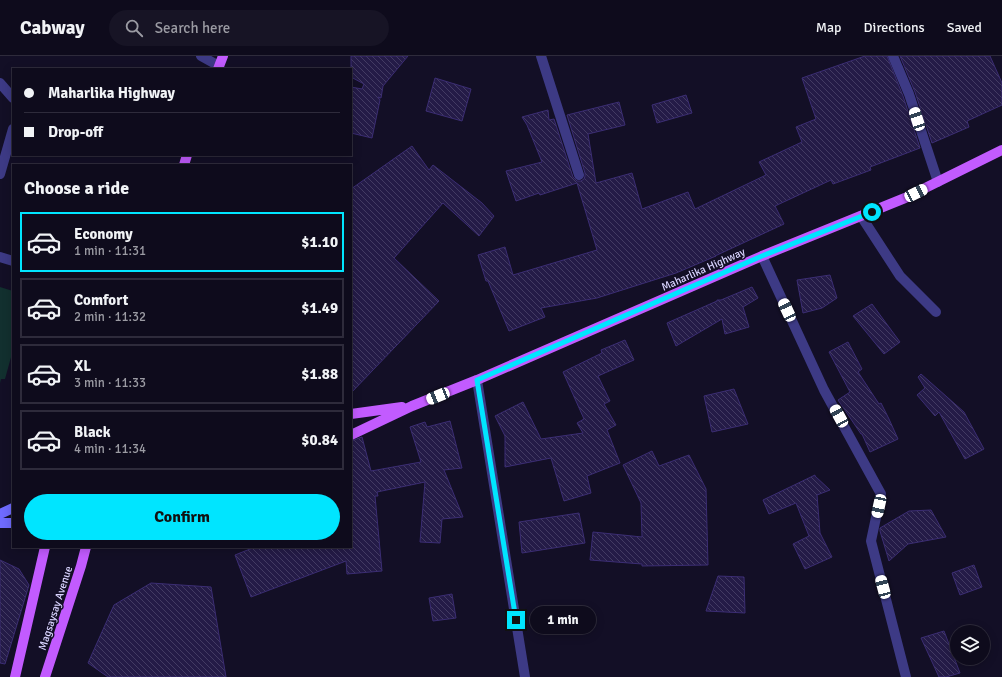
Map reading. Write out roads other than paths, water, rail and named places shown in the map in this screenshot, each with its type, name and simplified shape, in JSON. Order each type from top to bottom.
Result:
[{"type":"main road","points":[[219,68],[223,56]]},
{"type":"main road","name":"Maharlika Highway","points":[[352,435],[412,406],[477,380],[762,256],[905,198],[1002,150]]},
{"type":"main road","name":"Maharlika Highway","points":[[352,414],[412,406]]},
{"type":"main road","name":"Magsaysay Avenue","points":[[15,677],[45,548]]},
{"type":"main road","name":"Magsaysay Avenue","points":[[45,677],[86,548]]},
{"type":"street","points":[[201,56],[219,68]]},
{"type":"street","points":[[541,56],[578,175]]},
{"type":"street","points":[[893,56],[909,94],[938,182]]},
{"type":"street","points":[[0,83],[12,97]]},
{"type":"street","points":[[0,174],[12,132]]},
{"type":"street","points":[[861,216],[900,276],[936,312]]},
{"type":"street","points":[[0,256],[12,261]]},
{"type":"street","points":[[762,256],[824,390],[881,494],[871,541],[906,677]]},
{"type":"street","points":[[477,380],[525,677]]},
{"type":"street","points":[[0,514],[12,508]]},
{"type":"street","points":[[0,523],[12,523]]}]
